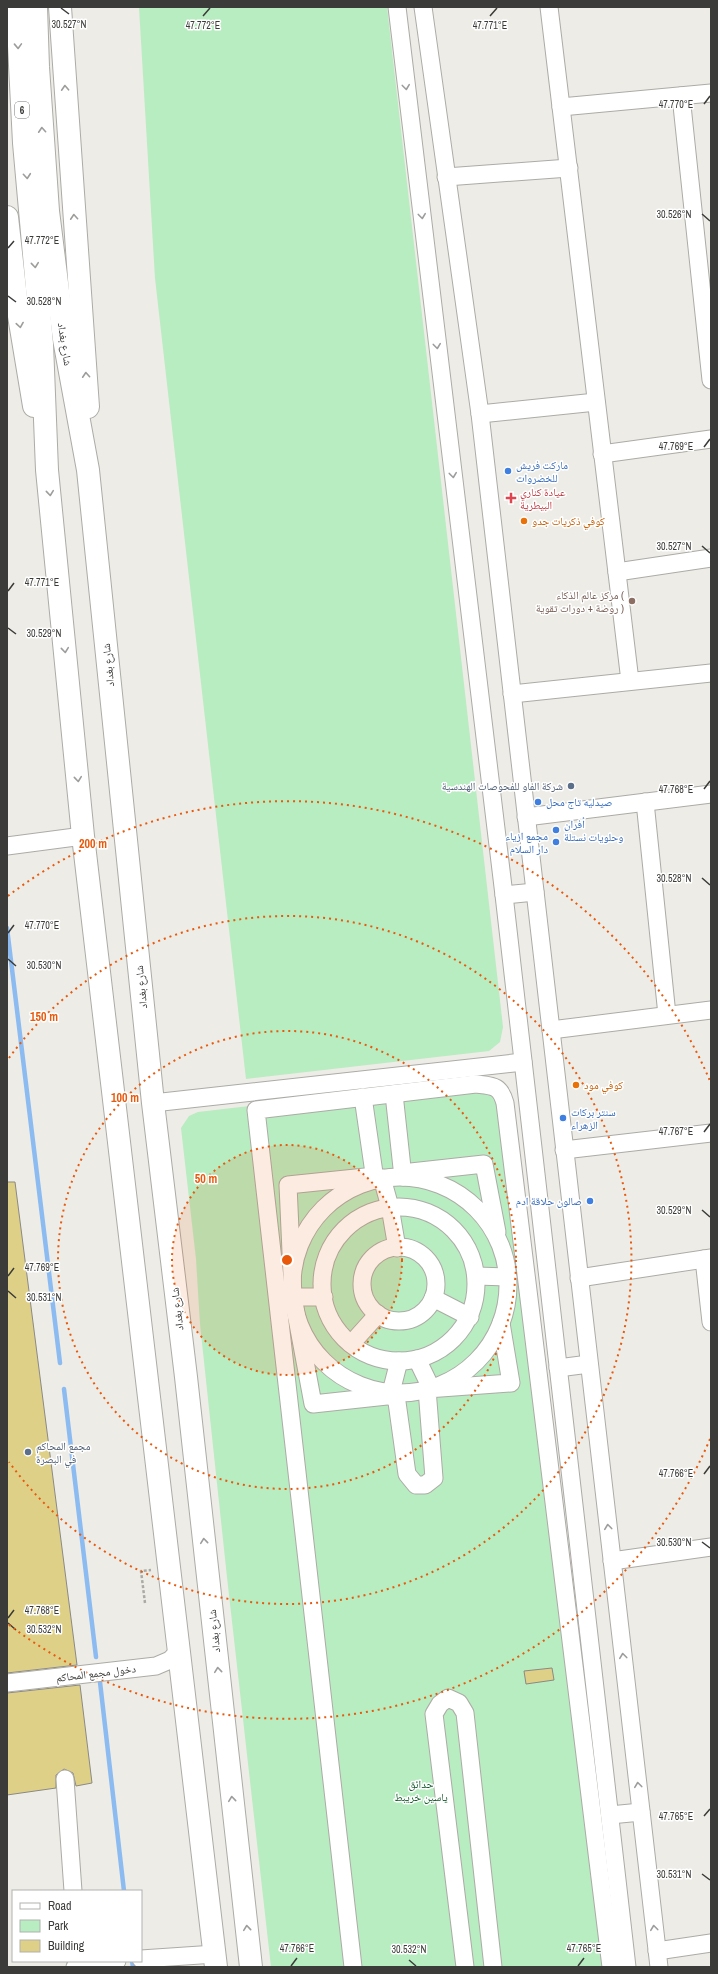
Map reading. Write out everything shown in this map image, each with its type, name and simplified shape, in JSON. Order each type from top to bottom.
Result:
[{"type":"highway","name":"شارع بغداد","points":[[17,7],[19,67],[39,212],[88,470],[153,1103],[186,1377],[251,1967]]},
{"type":"highway","name":"شارع بغداد","points":[[36,7],[42,344],[47,470],[83,836],[216,1961]]},
{"type":"highway","points":[[60,7],[88,413],[88,470]]},
{"type":"highway","points":[[7,217],[25,361],[47,470]]},
{"type":"street","points":[[397,7],[504,895],[627,1967]]},
{"type":"street","points":[[423,7],[480,414],[658,1959],[711,1943]]},
{"type":"street","points":[[549,7],[630,681]]},
{"type":"street","points":[[404,64],[430,60]]},
{"type":"street","points":[[561,107],[711,93]]},
{"type":"street","points":[[681,96],[711,380]]},
{"type":"street","points":[[446,177],[569,168]]},
{"type":"street","points":[[480,414],[596,402]]},
{"type":"street","points":[[602,454],[711,439]]},
{"type":"street","points":[[617,572],[711,558]]},
{"type":"street","points":[[512,694],[711,673]]},
{"type":"street","points":[[526,817],[711,794]]},
{"type":"street","points":[[645,802],[667,1015]]},
{"type":"street","points":[[10,845],[83,836]]},
{"type":"street","points":[[504,895],[535,892]]},
{"type":"street","points":[[551,1030],[711,1010]]},
{"type":"street","points":[[153,1103],[523,1062]]},
{"type":"street","points":[[353,1967],[256,1110],[476,1084],[494,1086],[503,1093],[505,1103],[611,1967]]},
{"type":"street","points":[[394,1094],[403,1175]]},
{"type":"street","points":[[363,1097],[377,1178],[390,1207],[397,1248]]},
{"type":"street","points":[[564,1150],[711,1133]]},
{"type":"street","points":[[417,1359],[429,1389],[434,1478],[425,1486],[416,1485],[407,1474],[396,1395],[366,1387],[348,1379],[331,1367],[305,1336],[297,1317],[293,1297],[288,1185],[377,1178],[484,1164],[508,1277],[506,1307],[502,1323],[492,1342],[480,1358],[464,1372],[429,1389]]},
{"type":"street","points":[[403,1175],[444,1186],[461,1196],[477,1208],[489,1223],[499,1240]]},
{"type":"street","points":[[377,1178],[349,1190],[331,1201],[316,1217],[304,1234],[296,1254],[292,1276],[293,1297],[313,1404],[429,1389],[511,1383],[502,1323]]},
{"type":"street","points":[[390,1207],[407,1207],[422,1210],[448,1224],[459,1235],[467,1247],[473,1261],[476,1276],[477,1291],[470,1316],[460,1332],[450,1343],[437,1352],[417,1359],[398,1361],[378,1358],[364,1352],[340,1334],[332,1321],[324,1297],[322,1277],[325,1262],[339,1235],[350,1224],[362,1216],[376,1210],[390,1207]]},
{"type":"street","points":[[397,1248],[417,1252],[430,1264],[436,1280],[434,1298],[423,1312],[408,1320],[390,1320],[378,1314],[369,1305],[365,1296],[363,1279],[365,1270],[376,1256],[383,1251],[397,1248]]},
{"type":"street","points":[[579,1278],[707,1258],[711,1322]]},
{"type":"street","points":[[476,1276],[508,1277]]},
{"type":"street","points":[[293,1297],[324,1297]]},
{"type":"street","points":[[434,1298],[470,1316]]},
{"type":"street","points":[[352,1344],[378,1314]]},
{"type":"street","points":[[390,1394],[398,1361]]},
{"type":"street","points":[[558,1368],[589,1364]]},
{"type":"street","points":[[612,1561],[711,1547]]},
{"type":"street","name":"دخول مجمع المحاكم","points":[[7,1683],[156,1666],[170,1660],[180,1650]]},
{"type":"street","points":[[7,1692],[158,1675],[172,1676],[184,1683]]},
{"type":"street","points":[[465,1967],[434,1714],[440,1704],[448,1698],[459,1703],[464,1713],[493,1967]]},
{"type":"street","points":[[65,1779],[73,1890]]},
{"type":"street","points":[[610,1815],[641,1812]]},
{"type":"street","points":[[144,1959],[216,1961]]},
{"type":"street","points":[[77,1964],[101,1962]]},
{"type":"path","points":[[141,1571],[145,1603]]},
{"type":"green space","points":[[139,7],[387,7],[503,1027],[500,1042],[489,1051],[246,1079],[155,278]]},
{"type":"green space","name":"حدائق ياسين خريبط","points":[[492,1078],[501,1081],[509,1091],[613,1967],[271,1967],[227,1577],[200,1324],[196,1259],[181,1128],[189,1116],[198,1112]]},
{"type":"building","name":"مجمع المحاكم في البصرة","points":[[7,1182],[15,1182],[77,1665],[7,1673]]},
{"type":"building","points":[[552,1668],[554,1680],[526,1684],[524,1671]]},
{"type":"building","points":[[80,1685],[92,1783],[76,1786],[73,1773],[64,1769],[56,1775],[56,1788],[7,1795],[7,1693]]},
{"type":"waterway","points":[[7,928],[60,1363]]},
{"type":"waterway","points":[[64,1389],[96,1657]]},
{"type":"waterway","points":[[100,1682],[124,1890]]},
{"type":"waterway","points":[[132,1962],[133,1967]]},
{"type":"place","name":"ماركت فريش للخضروات","points":[[508,471]]},
{"type":"place","name":"عيادة كناري البيطرية","points":[[511,498]]},
{"type":"place","name":"كوفي ذكريات جدو","points":[[524,521]]},
{"type":"place","name":"مركز عالم الذكاء ( روضة + دورات تقوية )","points":[[632,601]]},
{"type":"place","name":"شركة الفاو للفحوصات الهندسية","points":[[571,786]]},
{"type":"place","name":"صيدليه تاج محل","points":[[538,802]]},
{"type":"place","name":"أفران وحلويات نستلة","points":[[556,830]]},
{"type":"place","name":"مجمع ازياء دار السلام","points":[[556,842]]},
{"type":"place","name":"كوفي مود","points":[[576,1085]]},
{"type":"place","name":"سنتر بركات الزهراء","points":[[563,1118]]},
{"type":"place","name":"صالون حلاقة ادم","points":[[590,1201]]},
{"type":"place","name":"مجمع المحاكم في البصرة","points":[[28,1452]]}]
